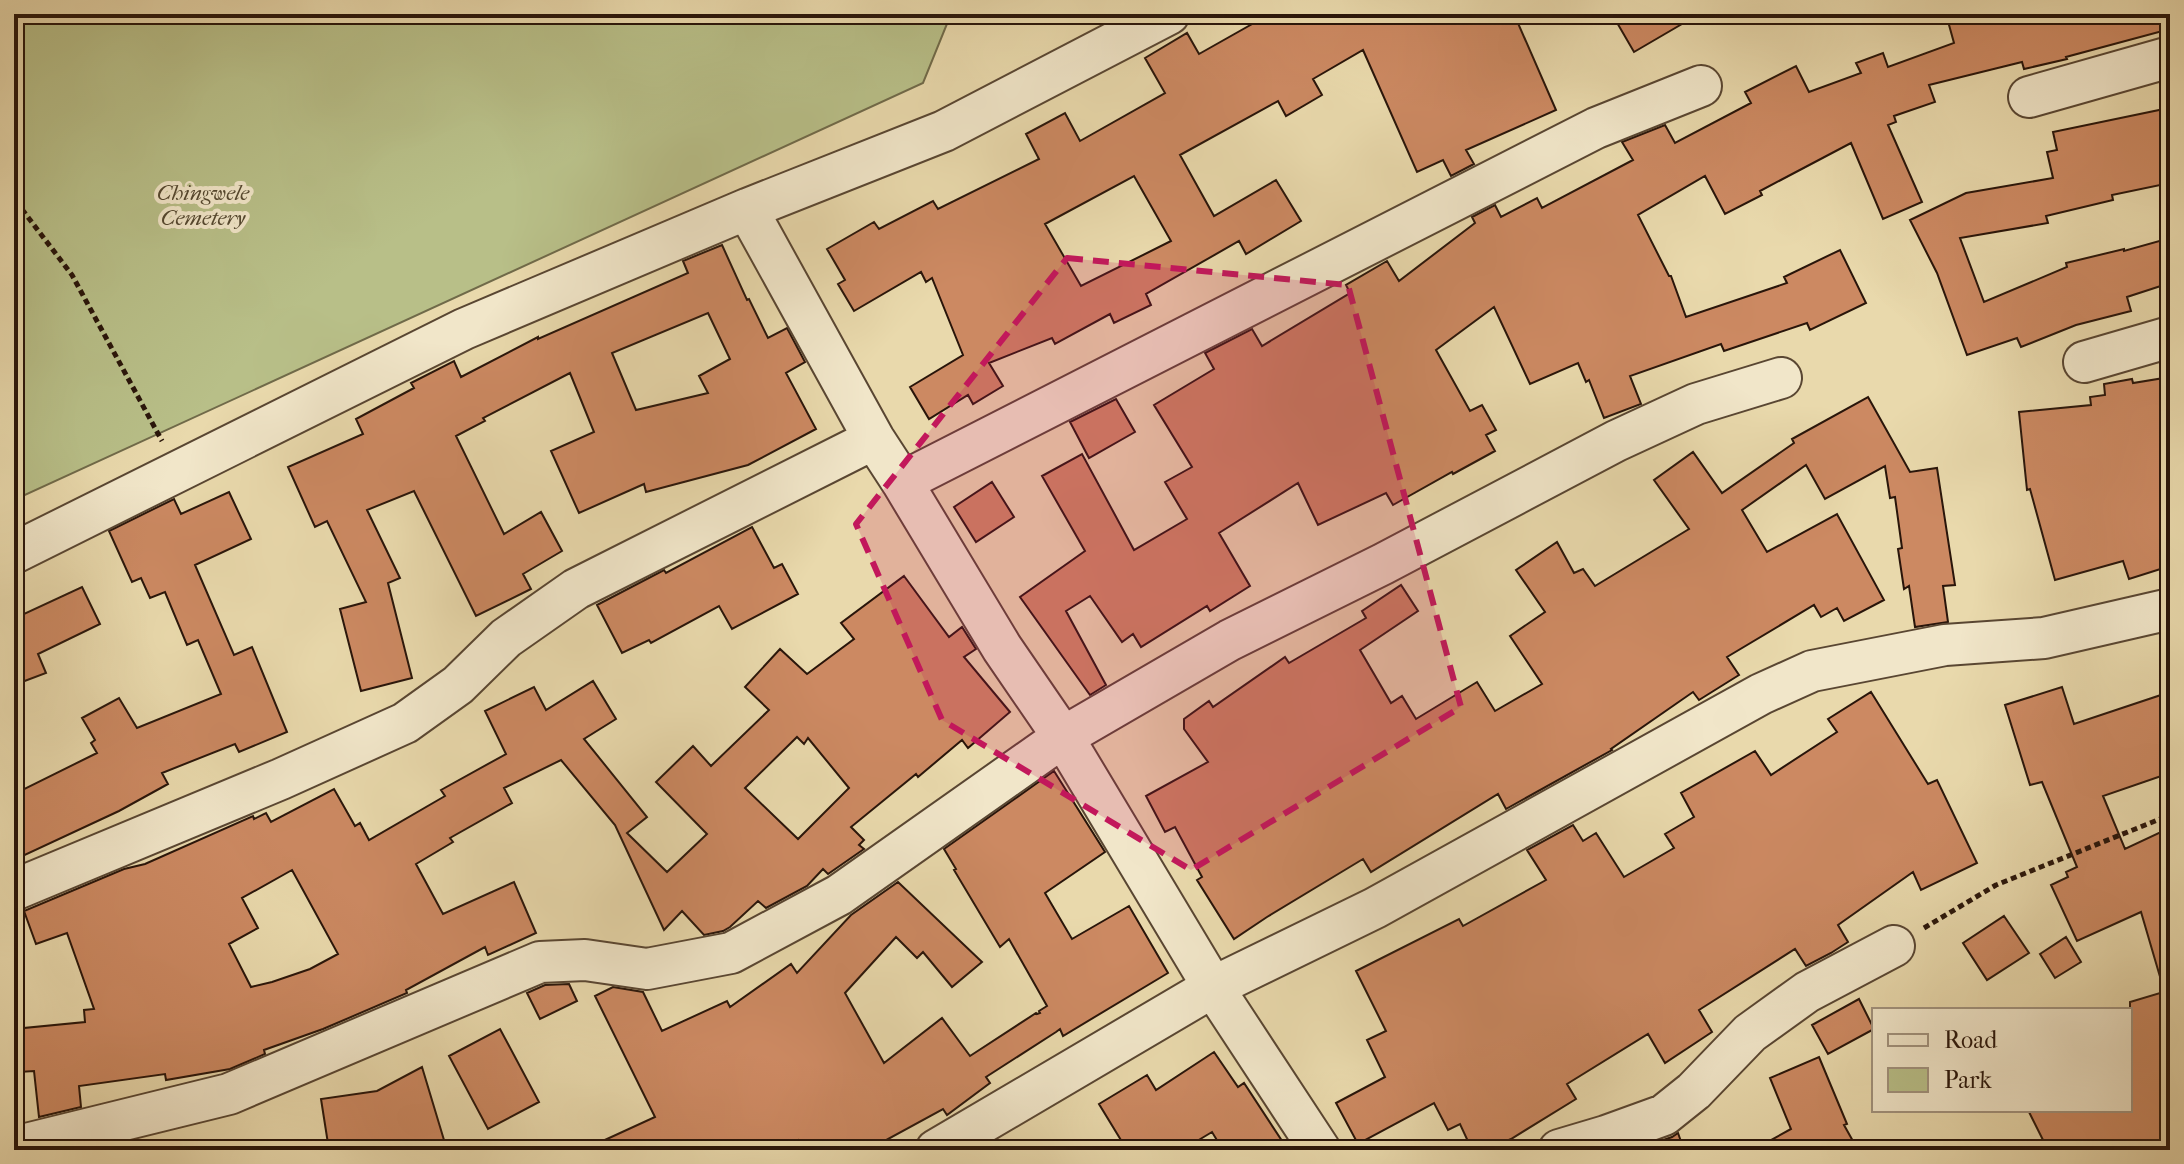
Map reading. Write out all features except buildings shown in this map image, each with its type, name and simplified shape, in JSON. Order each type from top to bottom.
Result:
[{"type":"street","points":[[14,553],[464,329],[747,209],[944,131],[1169,14]]},
{"type":"street","points":[[2029,97],[2170,57]]},
{"type":"street","points":[[902,482],[1596,128],[1701,86]]},
{"type":"street","points":[[747,209],[874,439],[1002,648],[1063,737],[1213,987],[1320,1150]]},
{"type":"street","points":[[2084,362],[2170,337]]},
{"type":"street","points":[[14,1147],[229,1094],[540,962],[585,960],[647,969],[731,953],[839,895],[1063,737],[1230,640],[1383,564],[1616,441],[1696,404],[1781,378]]},
{"type":"street","points":[[14,890],[281,779],[405,723],[458,685],[506,638],[576,589],[874,439]]},
{"type":"street","points":[[936,1150],[1213,987],[1375,908],[1761,694],[1812,671],[1945,645],[2044,638],[2170,609]]},
{"type":"street","points":[[1559,1150],[1664,1115],[1694,1091],[1750,1033],[1807,992],[1894,946]]},
{"type":"path","points":[[14,191],[21,208],[72,275],[178,470]]},
{"type":"path","points":[[1894,946],[1996,885],[2170,815]]},
{"type":"highlighted area","points":[[1067,258],[1348,285],[1461,707],[1191,870],[942,720],[856,524]]},
{"type":"green space","name":"Chingwele Cemetery","points":[[14,14],[951,14],[923,83],[14,500]]}]
